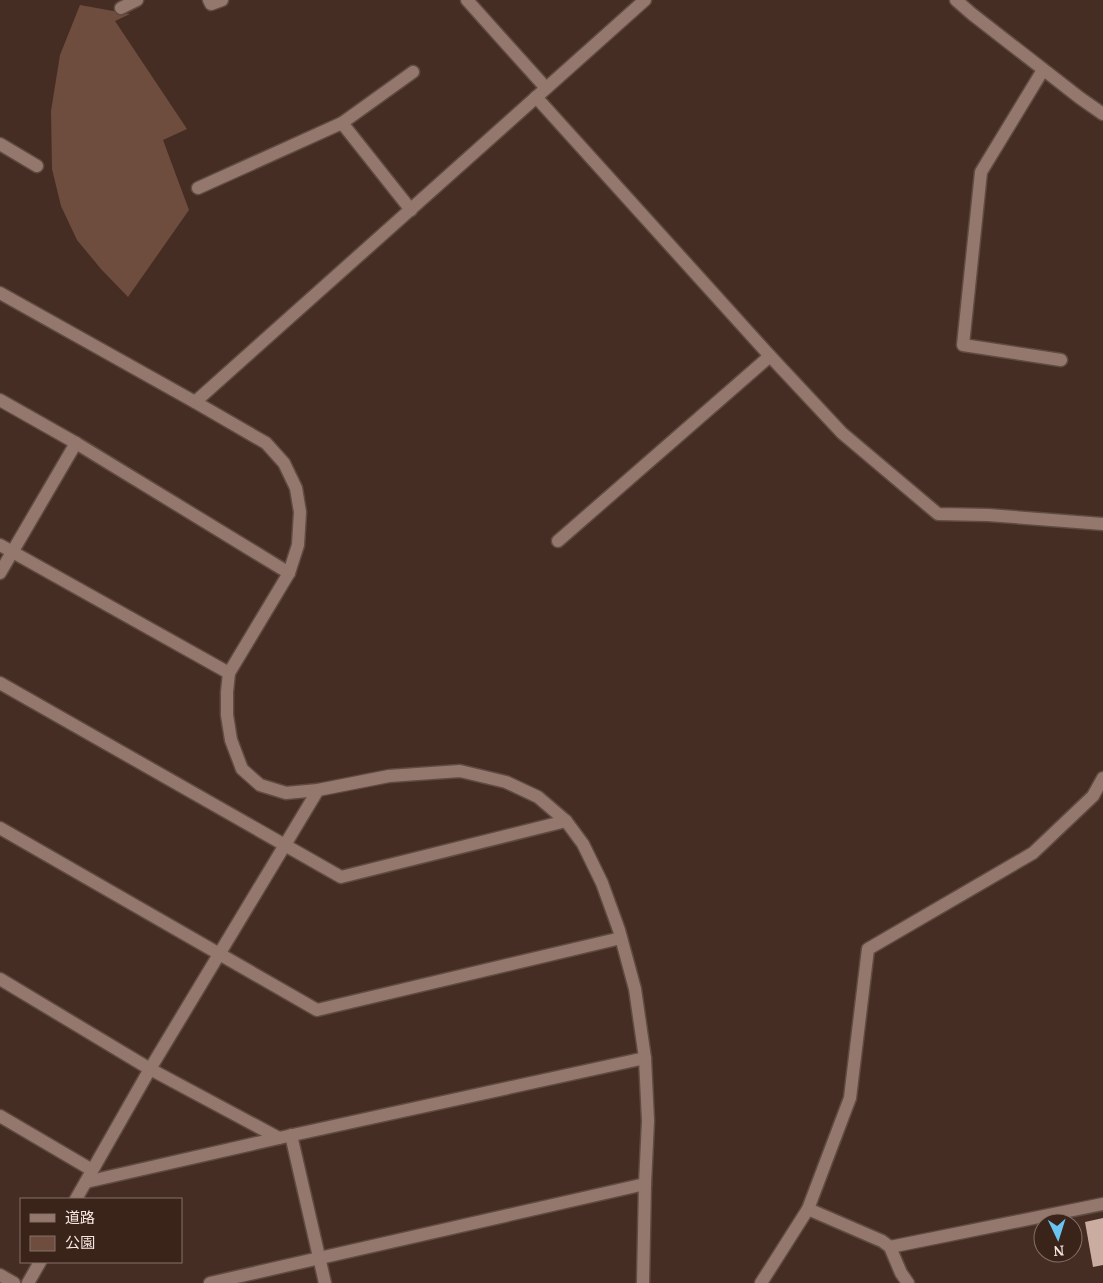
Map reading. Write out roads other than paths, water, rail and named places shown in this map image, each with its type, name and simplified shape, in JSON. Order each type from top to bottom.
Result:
[{"type":"street","points":[[121,8],[137,0]]},
{"type":"street","points":[[209,0],[211,4],[222,0]]},
{"type":"street","points":[[467,0],[546,88]]},
{"type":"street","points":[[195,402],[645,0]]},
{"type":"street","points":[[956,0],[1043,70],[1103,114]]},
{"type":"street","points":[[1043,70],[981,172],[963,345],[1061,360]]},
{"type":"street","points":[[198,188],[342,123],[413,72]]},
{"type":"street","points":[[536,97],[842,433],[938,514],[988,515],[1103,524]]},
{"type":"street","points":[[342,123],[411,210]]},
{"type":"street","points":[[0,144],[37,166]]},
{"type":"street","points":[[0,293],[266,443],[284,463],[296,488],[300,512],[298,545],[289,573],[229,673],[227,715],[232,740],[242,769],[260,785],[286,793],[318,790],[389,776],[460,771],[506,782],[538,797],[566,821],[583,844],[602,883],[621,938],[635,989],[645,1058],[648,1121],[644,1283]]},
{"type":"street","points":[[558,541],[770,356]]},
{"type":"street","points":[[0,400],[76,443],[289,573]]},
{"type":"street","points":[[0,573],[76,443]]},
{"type":"street","points":[[0,544],[229,673]]},
{"type":"street","points":[[0,683],[341,877],[566,821]]},
{"type":"street","points":[[761,1283],[808,1209],[850,1098],[868,949],[1033,853],[1093,796],[1103,778]]},
{"type":"street","points":[[77,1198],[150,1069],[318,790]]},
{"type":"street","points":[[0,828],[317,1010],[621,938]]},
{"type":"street","points":[[0,979],[150,1069],[285,1136],[320,1258],[325,1283]]},
{"type":"street","points":[[86,1182],[285,1136],[645,1058]]},
{"type":"street","points":[[0,1116],[92,1170]]},
{"type":"street","points":[[210,1283],[645,1184]]},
{"type":"street","points":[[890,1247],[1103,1204]]},
{"type":"street","points":[[808,1209],[882,1241],[890,1247],[901,1273],[908,1283]]},
{"type":"street","points":[[28,1283],[39,1263]]},
{"type":"street","points":[[0,1276],[14,1283]]}]
